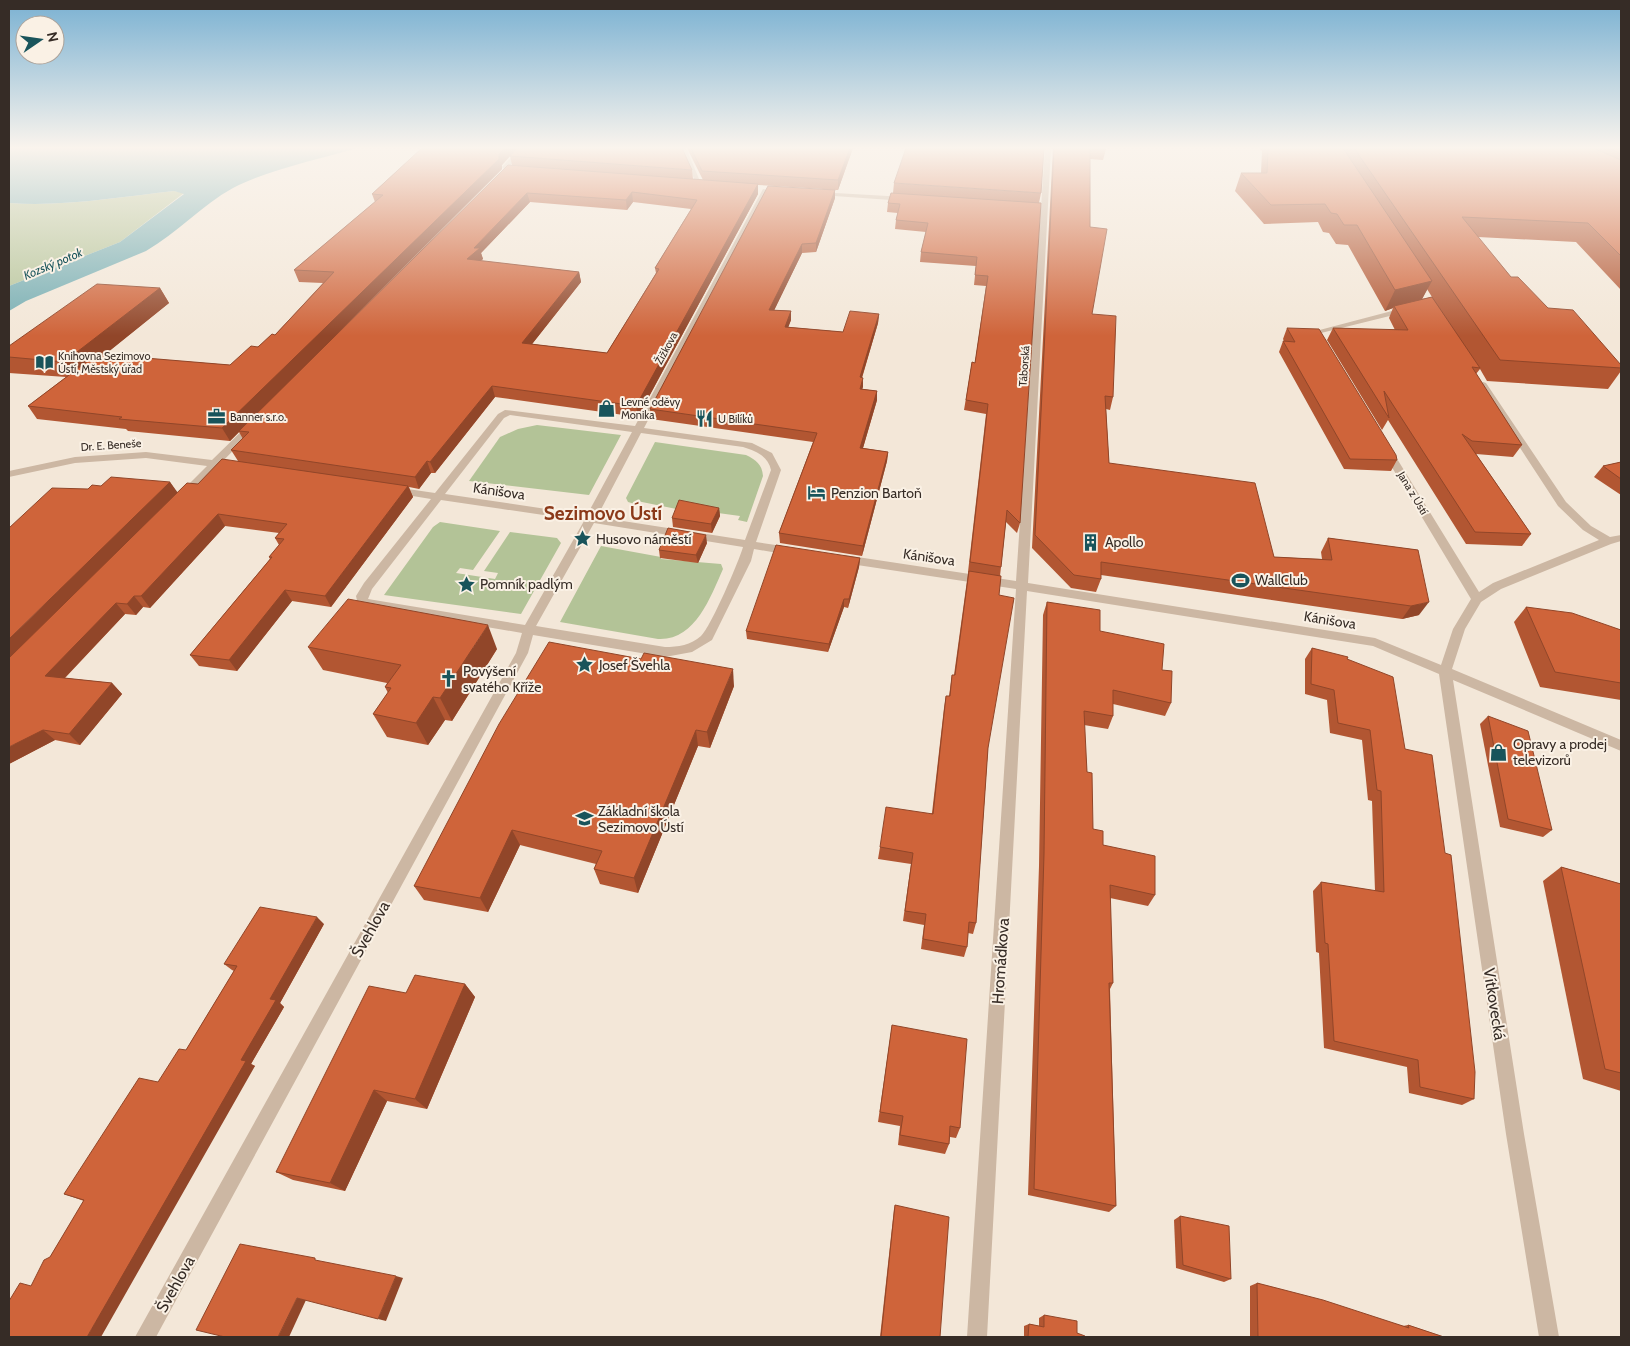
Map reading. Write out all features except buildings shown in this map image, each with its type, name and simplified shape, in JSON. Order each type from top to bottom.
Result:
[{"type":"street","name":"Žižkova","points":[[590,519],[754,211]]},
{"type":"street","name":"Táborská","points":[[1022,586],[1042,211]]},
{"type":"street","points":[[1326,348],[1316,332],[1420,305]]},
{"type":"street","points":[[1478,378],[1562,504],[1586,528],[1608,541]]},
{"type":"street","points":[[516,412],[637,429],[743,444],[766,454],[775,464],[776,470],[745,561],[708,637],[697,646],[676,652],[665,652],[362,602],[363,593],[505,413],[516,412]]},
{"type":"street","points":[[173,505],[261,417]]},
{"type":"street","name":"Jana z Ústí","points":[[1379,436],[1477,599]]},
{"type":"street","name":"Dr. E. Beneše","points":[[9,474],[46,465],[106,457],[146,455],[215,463]]},
{"type":"street","points":[[215,463],[244,468]]},
{"type":"street","name":"Kánišova","points":[[387,489],[796,552]]},
{"type":"street","name":"Švehlova","points":[[145,1337],[522,653],[529,629],[590,519]]},
{"type":"street","points":[[1445,671],[1459,629],[1477,599],[1497,586],[1608,541],[1621,538]]},
{"type":"street","name":"Kánišova","points":[[835,558],[1375,642],[1621,746]]},
{"type":"street","name":"Hromádkova","points":[[977,1337],[1022,586]]},
{"type":"street","name":"Vítkovecká","points":[[1445,671],[1515,1134],[1549,1337]]},
{"type":"green space","points":[[9,211],[161,211],[120,242],[9,286]]},
{"type":"green space","points":[[537,425],[621,435],[589,495],[469,481],[500,437],[518,429]]},
{"type":"green space","points":[[655,442],[746,455],[756,461],[760,465],[763,476],[747,522],[738,520],[740,516],[718,513],[716,517],[637,501],[635,504],[628,502],[626,498]]},
{"type":"green space","points":[[440,522],[500,531],[473,570],[460,568],[456,573],[495,579],[498,573],[484,571],[510,532],[557,538],[561,543],[521,614],[384,595],[433,527]]},
{"type":"green space","points":[[601,546],[661,557],[661,559],[721,564],[723,569],[700,616],[682,633],[671,638],[658,639],[560,622]]},
{"type":"water","points":[[162,211],[200,211],[146,251],[26,301],[9,311],[9,286],[120,242]]},
{"type":"place","name":"Knihovna Sezimovo Ústí, Městský úřad","points":[[44,362]]},
{"type":"place","name":"Levné oděvy Monika","points":[[607,408]]},
{"type":"place","name":"Banner s.r.o.","points":[[216,417]]},
{"type":"place","name":"U Bilíků","points":[[704,419]]},
{"type":"place","name":"Penzion Bartoň","points":[[817,493]]},
{"type":"place","name":"Husovo náměstí","points":[[582,539]]},
{"type":"place","name":"Apollo","points":[[1091,542]]},
{"type":"place","name":"WallClub","points":[[1241,580]]},
{"type":"place","name":"Pomník padlým","points":[[466,584]]},
{"type":"place","name":"Josef Švehla","points":[[585,665]]},
{"type":"place","name":"Povýšení svatého Kříže","points":[[449,679]]},
{"type":"place","name":"Opravy a prodej televizorů","points":[[1499,752]]},
{"type":"place","name":"Základní škola Sezimovo Ústí","points":[[584,819]]},
{"type":"district","name":"Sezimovo Ústí","points":[[603,513]]},
{"type":"water label","name":"Kozský potok","points":[[53,264]]}]
